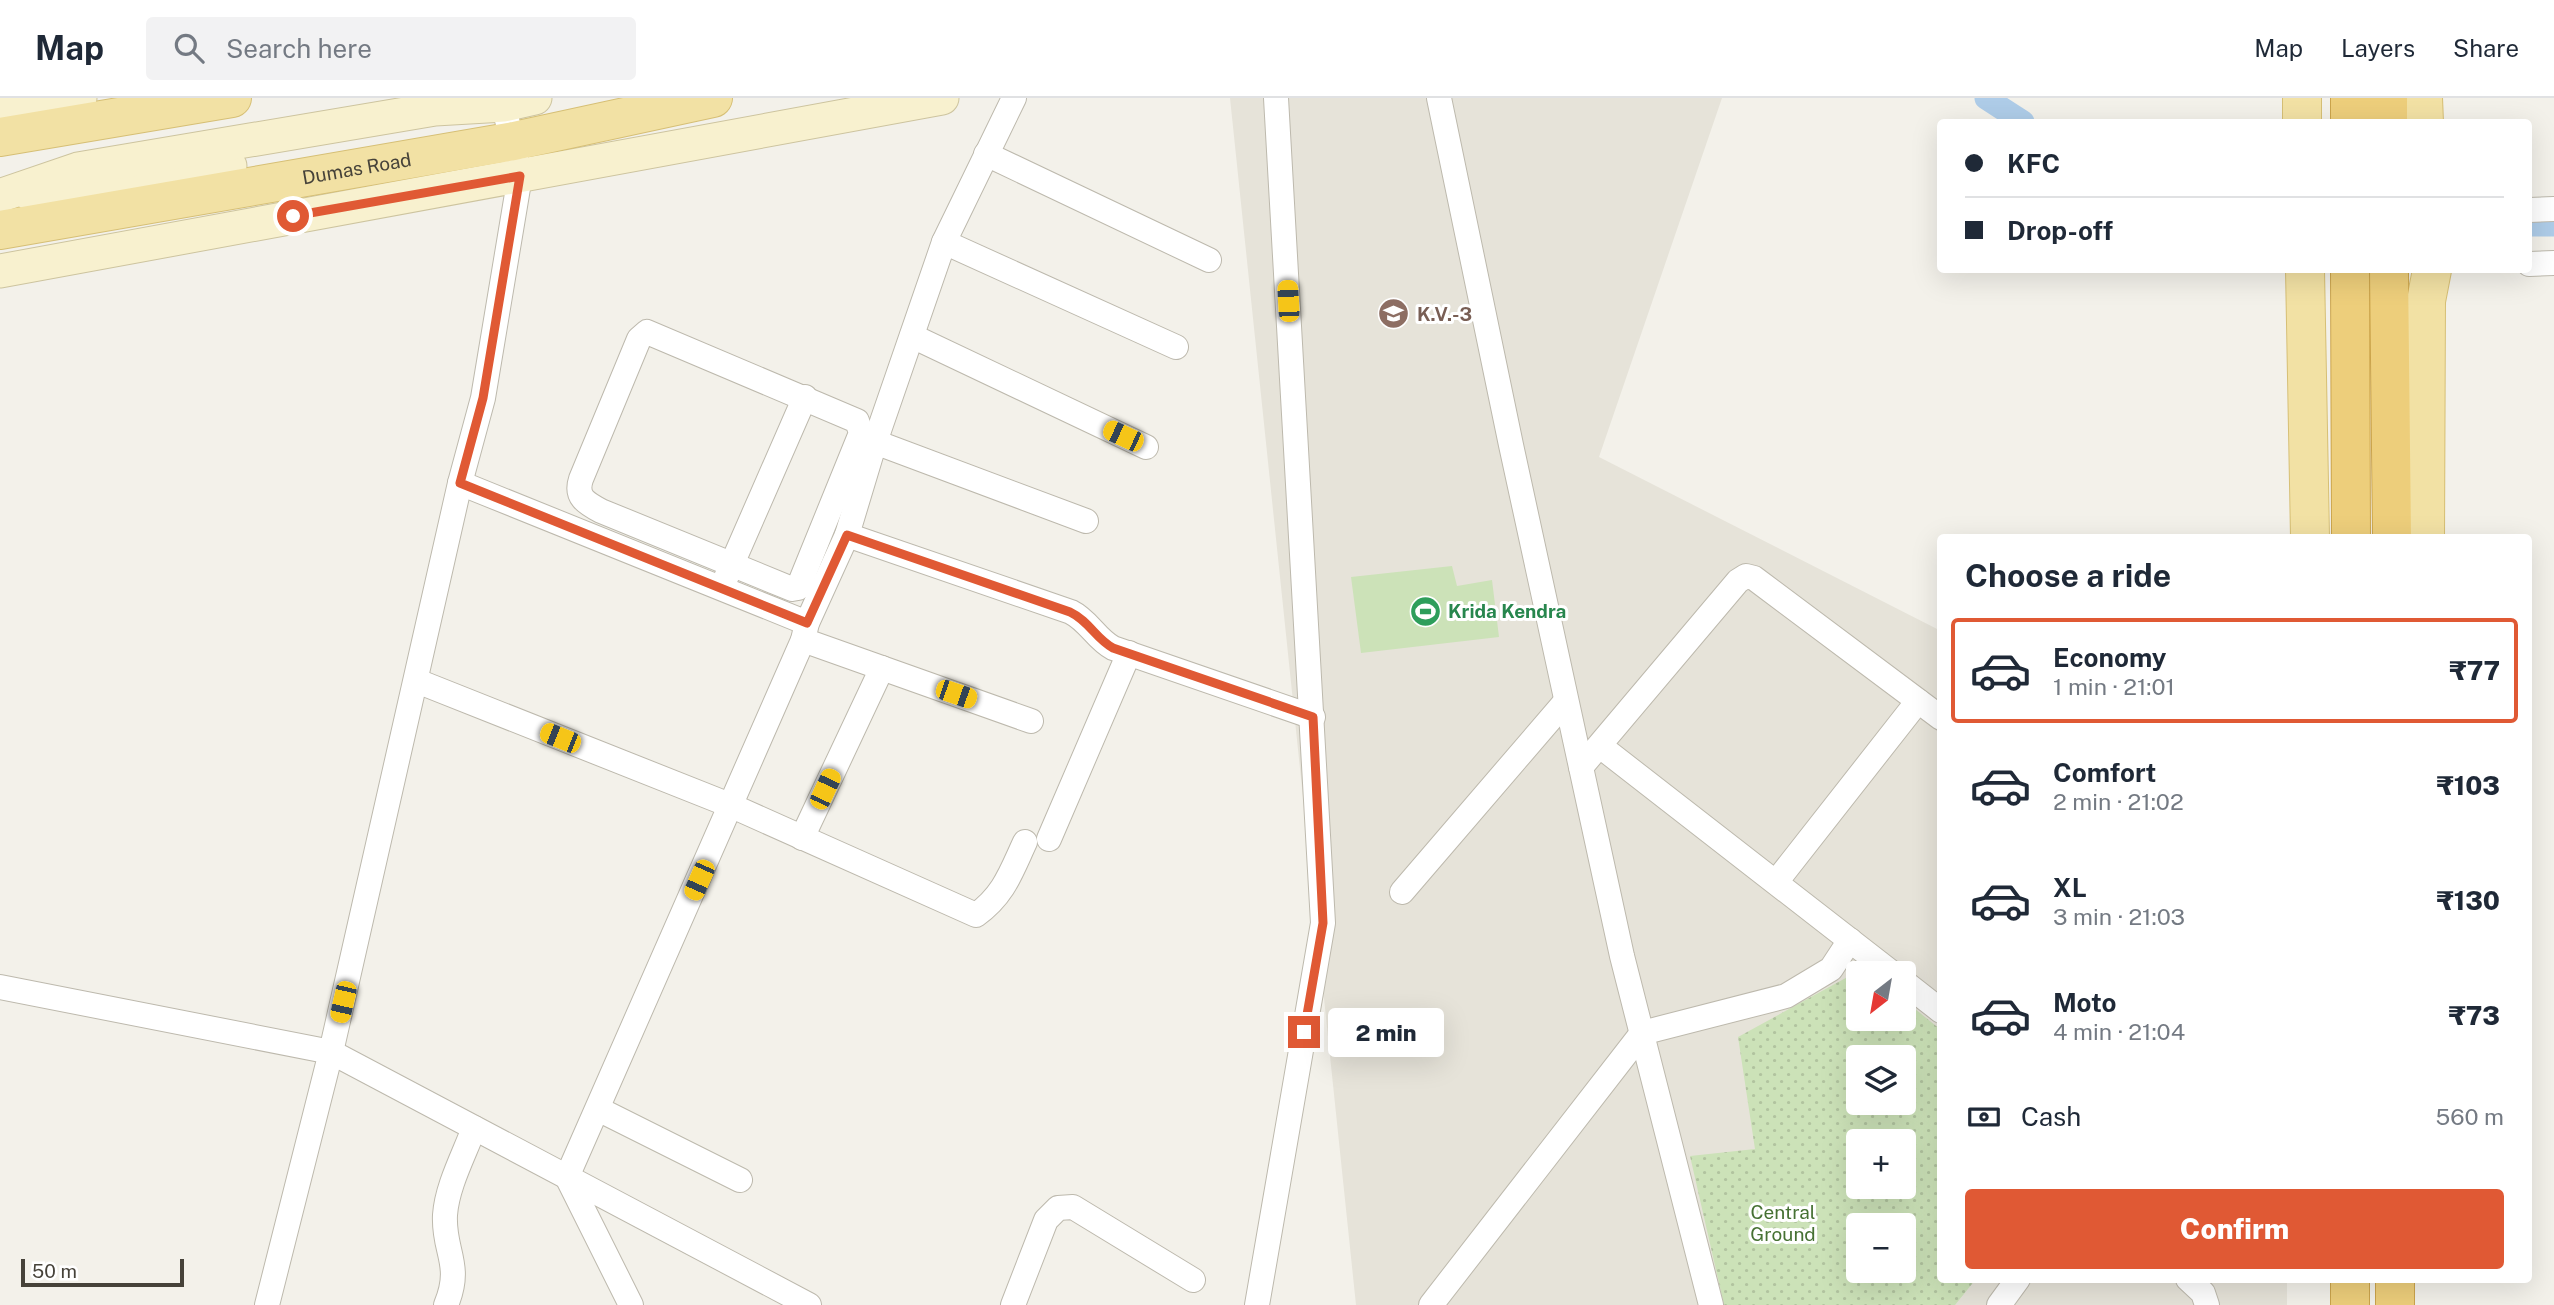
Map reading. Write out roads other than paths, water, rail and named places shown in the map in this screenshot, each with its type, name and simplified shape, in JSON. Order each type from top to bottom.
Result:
[{"type":"highway","points":[[2350,98],[2350,119]]},
{"type":"highway","points":[[2388,98],[2388,119]]},
{"type":"highway","points":[[2350,273],[2351,534]]},
{"type":"highway","points":[[2389,273],[2392,534]]},
{"type":"highway","points":[[2350,1283],[2350,1305]]},
{"type":"highway","points":[[2395,1283],[2395,1305]]},
{"type":"main road","points":[[0,137],[232,98]]},
{"type":"main road","name":"Dumas Road","points":[[1,207],[517,159],[713,98]]},
{"type":"main road","points":[[2302,98],[2302,119]]},
{"type":"main road","points":[[2423,98],[2424,119]]},
{"type":"main road","points":[[2305,273],[2310,534]]},
{"type":"main road","points":[[2425,534],[2426,301],[2431,273]]},
{"type":"main road","points":[[2334,1283],[2336,1305]]},
{"type":"main road","points":[[2409,1305],[2412,1283]]},
{"type":"street","points":[[0,271],[517,159],[942,98]]},
{"type":"street","points":[[567,1177],[732,806],[847,535],[875,442],[944,242],[1014,98]]},
{"type":"street","points":[[1257,1305],[1323,923],[1276,98]]},
{"type":"street","points":[[1439,98],[1510,445],[1622,957],[1712,1305]]},
{"type":"street","points":[[0,111],[70,99]]},
{"type":"street","points":[[1,207],[440,128],[514,100],[517,159],[483,398],[460,483],[331,1052],[267,1305]]},
{"type":"street","points":[[986,154],[1209,260]]},
{"type":"street","points":[[2532,210],[2554,209]]},
{"type":"street","points":[[944,242],[1176,347]]},
{"type":"street","points":[[2532,264],[2554,263]]},
{"type":"street","points":[[653,333],[805,397],[857,421],[862,433],[798,589],[792,589],[601,511],[581,497],[578,489],[581,479],[642,334],[653,333]]},
{"type":"street","points":[[912,335],[1146,447]]},
{"type":"street","points":[[721,589],[805,397]]},
{"type":"street","points":[[875,442],[1086,521]]},
{"type":"street","points":[[460,483],[721,589],[882,668],[1031,720]]},
{"type":"street","points":[[569,527],[581,497]]},
{"type":"street","points":[[847,535],[1070,612],[1082,617],[1093,628],[1101,642],[1313,717]]},
{"type":"street","points":[[1581,767],[1745,576],[1754,578],[1937,715]]},
{"type":"street","points":[[417,681],[732,806],[976,915],[993,903],[1037,840],[1129,653]]},
{"type":"street","points":[[803,838],[882,668]]},
{"type":"street","points":[[1402,892],[1566,701]]},
{"type":"street","points":[[1776,882],[1918,701]]},
{"type":"street","points":[[1600,746],[1877,961]]},
{"type":"street","points":[[1431,1305],[1642,1033],[1786,996],[1831,969],[1850,940]]},
{"type":"street","points":[[0,987],[331,1052],[808,1305]]},
{"type":"street","points":[[1916,991],[1937,1008]]},
{"type":"street","points":[[598,1109],[740,1180]]},
{"type":"street","points":[[446,1305],[453,1288],[454,1269],[445,1215],[450,1190],[474,1128]]},
{"type":"street","points":[[567,1177],[631,1305]]},
{"type":"street","points":[[1013,1305],[1046,1220],[1058,1208],[1073,1207],[1192,1280]]},
{"type":"street","points":[[1998,1305],[2015,1283]]},
{"type":"street","points":[[2192,1283],[2203,1293],[2207,1305]]},
{"type":"waterway","points":[[1986,98],[2018,119]]},
{"type":"waterway","points":[[2532,225],[2554,225]]},
{"type":"place","name":"K.V.-3","points":[[1394,314]]},
{"type":"place","name":"Krida Kendra","points":[[1425,611]]},
{"type":"park label","name":"Central Ground","points":[[1783,1223]]}]
